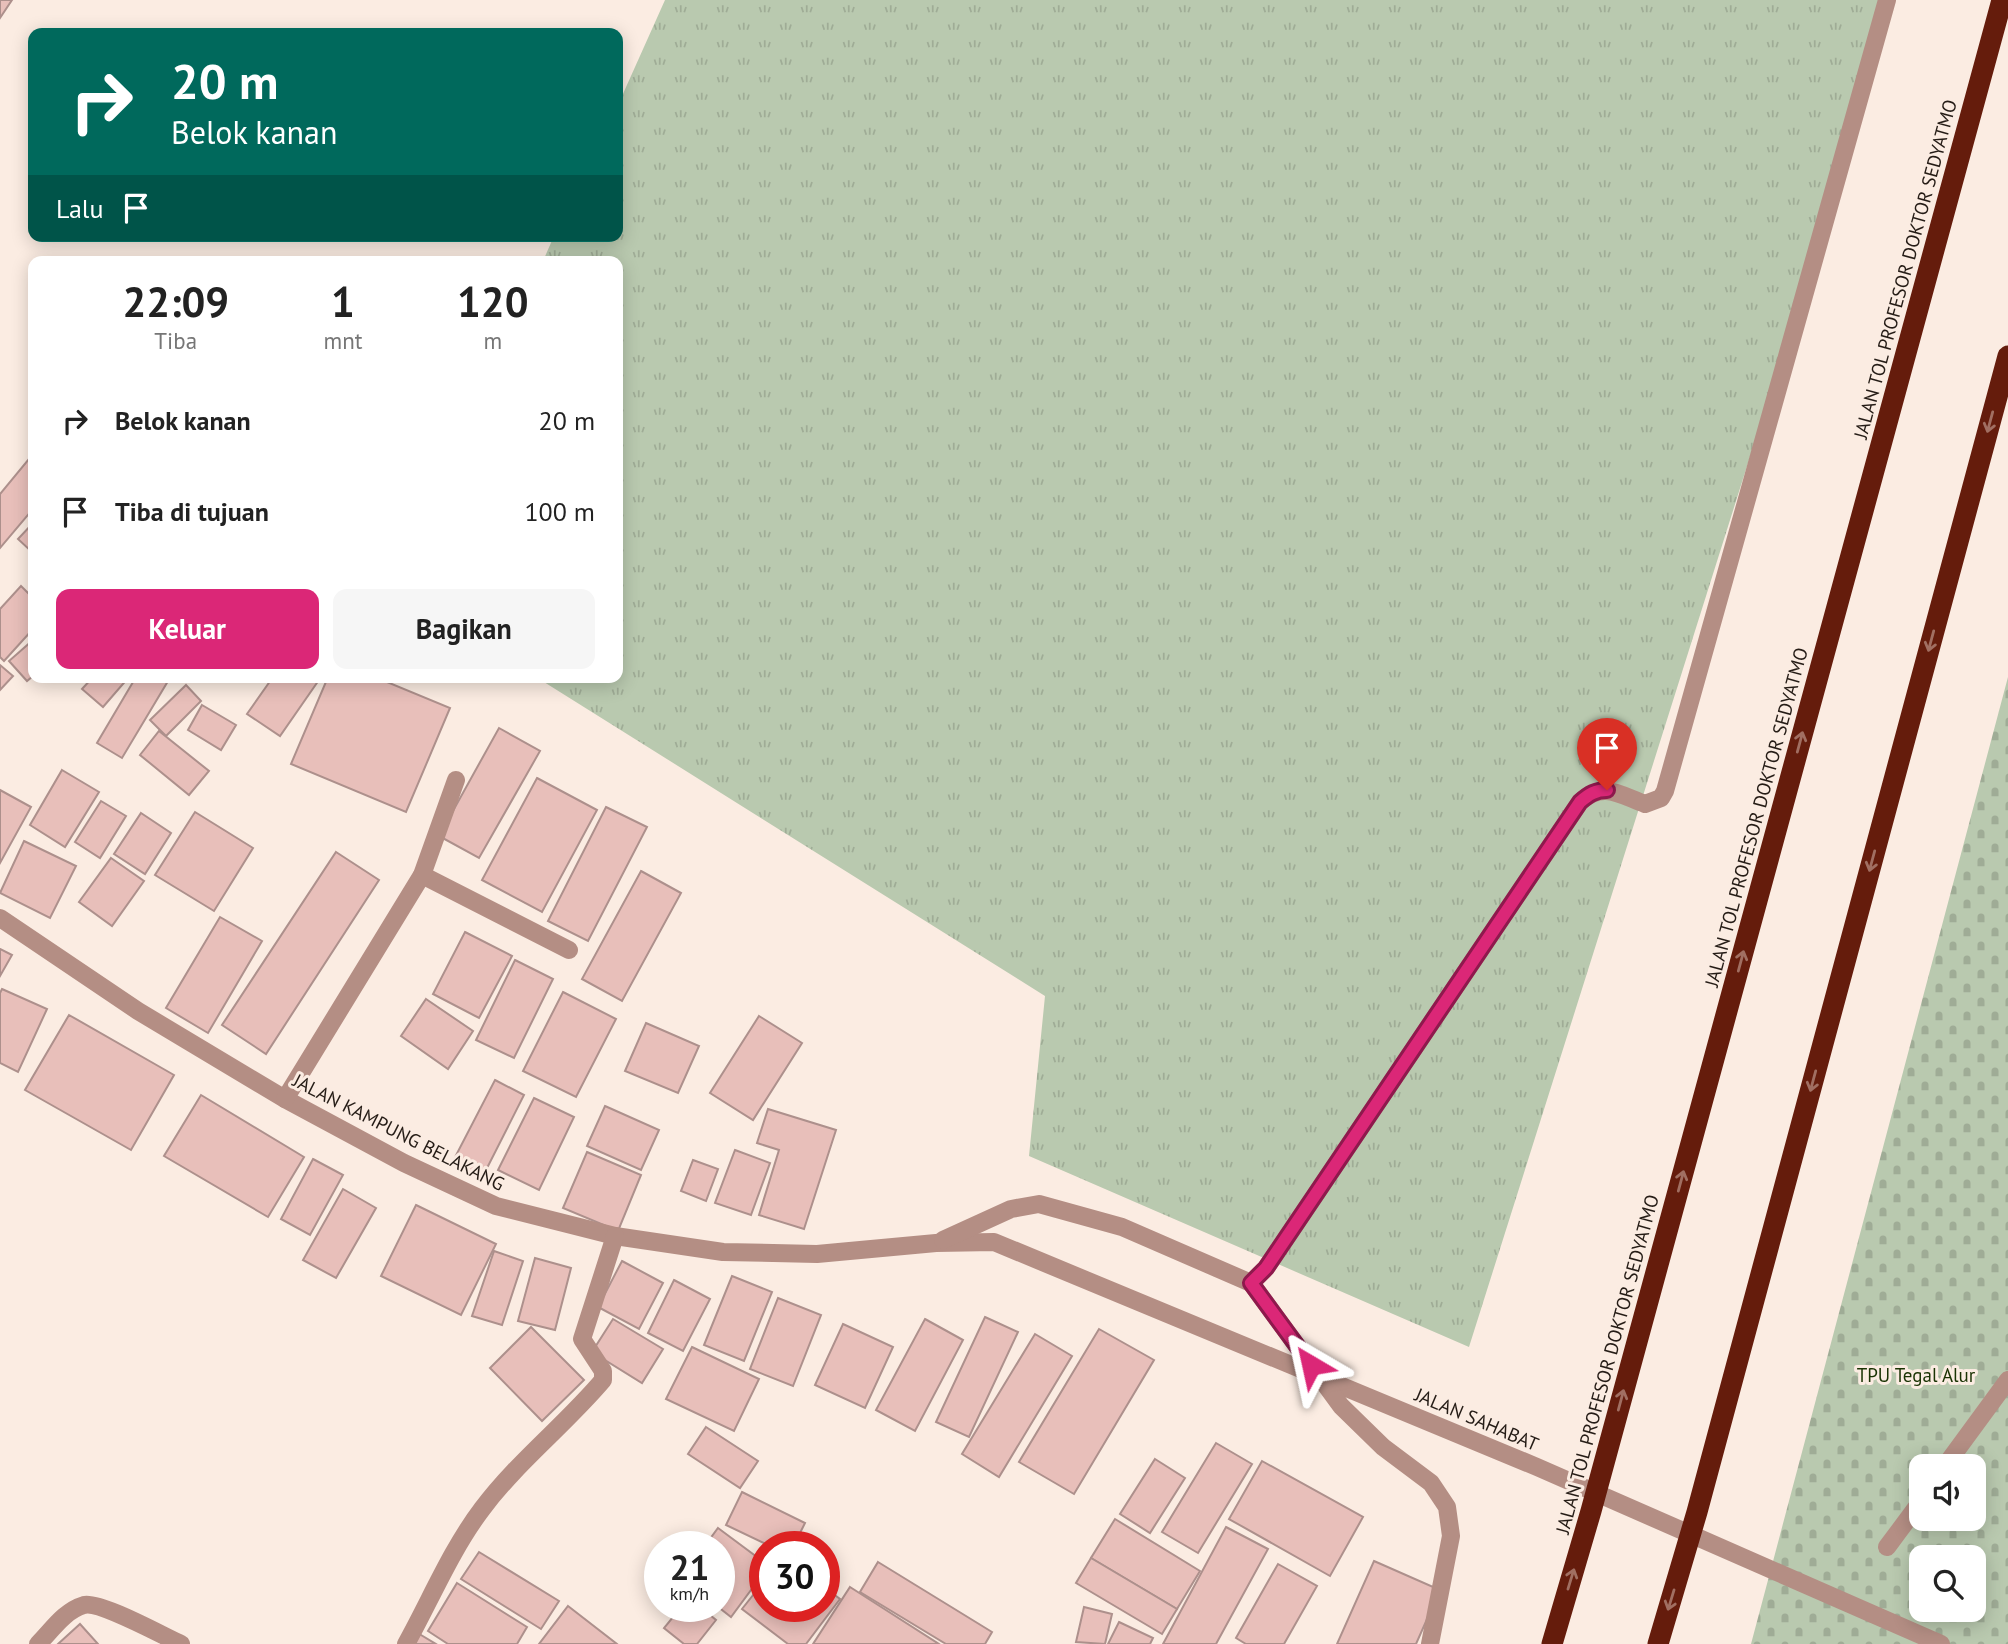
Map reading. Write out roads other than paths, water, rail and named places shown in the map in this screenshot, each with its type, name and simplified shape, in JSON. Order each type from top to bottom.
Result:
[{"type":"highway","name":"JALAN TOL PROFESOR DOKTOR SEDYATMO","points":[[1552,1644],[1594,1500],[2001,0]]},
{"type":"highway","points":[[1658,1644],[2008,356]]},
{"type":"street","points":[[1251,1283],[1266,1268],[1580,802],[1599,790],[1607,790],[1645,804],[1654,802],[1665,791],[1886,0]]},
{"type":"street","points":[[285,1099],[422,875],[456,780]]},
{"type":"street","points":[[422,875],[569,950]]},
{"type":"street","name":"JALAN KAMPUNG BELAKANG","points":[[0,918],[138,1011],[285,1099],[404,1163],[496,1206],[615,1236],[723,1252],[817,1254],[936,1243],[994,1242]]},
{"type":"street","points":[[936,1243],[1011,1209],[1039,1205],[1122,1227],[1251,1283],[1341,1406],[1383,1447],[1431,1483],[1443,1498],[1450,1519],[1451,1536],[1430,1644]]},
{"type":"street","points":[[406,1644],[461,1538],[483,1507],[524,1459],[578,1410],[603,1380],[603,1371],[582,1339],[615,1236]]},
{"type":"street","name":"JALAN SAHABAT","points":[[994,1242],[1537,1467],[1941,1644]]},
{"type":"street","points":[[1954,1454],[2008,1380]]},
{"type":"street","points":[[1887,1547],[1909,1517]]},
{"type":"street","points":[[38,1644],[66,1614],[86,1605],[101,1607],[181,1644]]},
{"type":"park label","name":"TPU Tegal Alur","points":[[1916,1375]]}]
